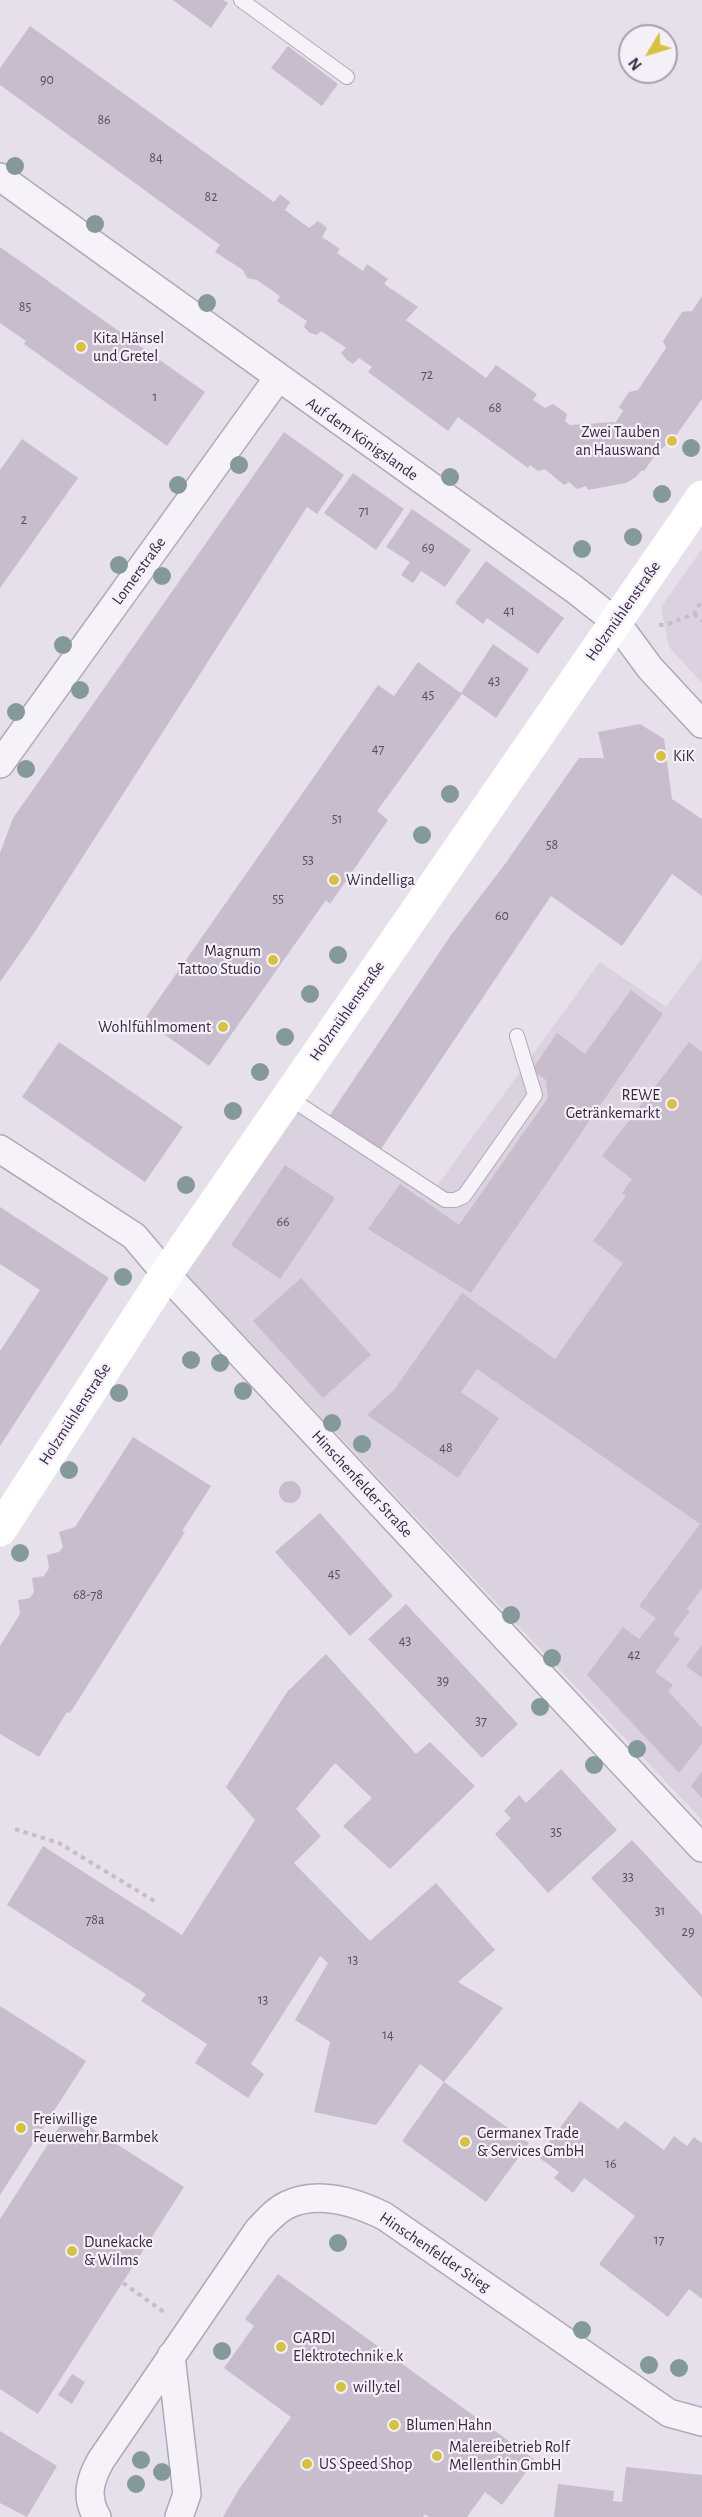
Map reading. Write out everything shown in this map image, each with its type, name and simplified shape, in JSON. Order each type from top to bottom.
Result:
[{"type":"street","name":"Auf dem Königslande","points":[[0,177],[574,589],[616,622],[651,668],[702,724]]},
{"type":"street","name":"Lomerstraße","points":[[0,764],[278,378]]},
{"type":"street","name":"Holzmühlenstraße","points":[[0,1530],[166,1274],[702,497]]},
{"type":"street","name":"Hinschenfelder Straße","points":[[0,1149],[134,1236],[166,1274],[702,1848]]},
{"type":"street","name":"Hinschenfelder Stieg","points":[[97,2517],[90,2499],[89,2488],[93,2473],[258,2230],[276,2212],[300,2200],[333,2198],[384,2216],[669,2413],[702,2422]]},
{"type":"street","points":[[171,2356],[187,2494],[179,2517]]},
{"type":"lane","points":[[241,0],[347,77]]},
{"type":"lane","points":[[288,1097],[445,1200],[455,1200],[464,1196],[535,1095],[517,1036]]},
{"type":"path","points":[[665,626],[694,614],[702,600]]},
{"type":"path","points":[[694,614],[702,621]]},
{"type":"path","points":[[15,1829],[59,1843],[156,1902]]},
{"type":"path","points":[[123,2283],[141,2296]]},
{"type":"shaded area","points":[[702,549],[702,683],[669,647],[661,607]]},
{"type":"shaded area","points":[[702,958],[702,1820],[186,1274],[304,1103],[431,1194],[600,962],[666,1007]]},
{"type":"building","points":[[173,0],[223,0],[228,3],[211,28]]},
{"type":"building","points":[[30,26],[274,202],[280,194],[290,202],[285,210],[309,228],[318,221],[327,228],[322,237],[340,249],[337,253],[363,271],[367,264],[388,279],[384,284],[418,307],[406,320],[486,378],[496,365],[537,394],[533,400],[545,408],[553,404],[567,414],[565,421],[570,425],[616,422],[623,411],[619,407],[629,392],[638,390],[666,348],[663,341],[682,312],[692,311],[702,296],[702,399],[672,441],[658,451],[644,471],[626,483],[588,490],[586,486],[577,489],[569,482],[564,485],[545,469],[538,471],[530,465],[528,468],[458,417],[448,431],[368,372],[372,367],[359,358],[353,364],[347,360],[341,353],[346,348],[321,331],[317,335],[310,333],[304,327],[307,321],[277,301],[280,296],[257,280],[247,278],[243,270],[215,252],[220,245],[0,85],[0,68]]},
{"type":"building","points":[[288,46],[338,84],[322,106],[271,68]]},
{"type":"building","points":[[0,247],[205,392],[167,446],[24,344],[26,341],[0,323]]},
{"type":"building","points":[[284,432],[344,475],[317,514],[307,507],[34,933],[0,982],[0,853],[13,818]]},
{"type":"building","points":[[22,439],[78,478],[0,588],[0,470]]},
{"type":"building","points":[[353,473],[404,509],[376,550],[324,513]]},
{"type":"building","points":[[412,509],[471,550],[445,587],[421,571],[413,583],[401,575],[410,562],[386,547]]},
{"type":"building","points":[[486,561],[564,618],[538,654],[487,618],[483,624],[455,603]]},
{"type":"building","points":[[493,644],[529,669],[496,718],[461,693]]},
{"type":"building","points":[[418,662],[462,694],[377,811],[388,820],[330,904],[326,900],[209,1066],[144,1020],[378,685],[394,696]]},
{"type":"building","points":[[640,724],[664,739],[672,799],[702,819],[702,896],[672,874],[622,946],[551,896],[381,1149],[330,1115],[451,935],[505,864],[579,758],[604,758],[598,732]]},
{"type":"building","points":[[631,990],[663,1014],[471,1293],[368,1229],[400,1184],[459,1225],[548,1098],[546,1080],[532,1070],[557,1033],[585,1054]]},
{"type":"building","points":[[59,1042],[183,1127],[145,1182],[22,1097]]},
{"type":"building","points":[[689,1042],[702,1052],[702,1588],[687,1609],[690,1611],[673,1634],[680,1639],[655,1672],[673,1685],[668,1691],[702,1728],[702,1744],[679,1773],[587,1675],[623,1627],[639,1639],[656,1618],[639,1606],[700,1524],[477,1369],[461,1392],[499,1418],[458,1478],[367,1415],[394,1390],[462,1293],[555,1359],[623,1263],[593,1241],[626,1196],[622,1193],[632,1179],[602,1156]]},
{"type":"building","points":[[285,1165],[335,1198],[280,1279],[231,1245]]},
{"type":"building","points":[[0,1207],[109,1278],[0,1446],[0,1351],[40,1290],[0,1264]]},
{"type":"building","points":[[301,1278],[371,1355],[323,1398],[253,1321]]},
{"type":"building","points":[[133,1437],[211,1486],[182,1531],[185,1532],[70,1713],[67,1712],[39,1757],[0,1734],[0,1646],[20,1614],[18,1600],[30,1598],[34,1592],[32,1578],[44,1576],[49,1568],[47,1555],[59,1552],[63,1547],[59,1532],[75,1527]]},
{"type":"building","points":[[290,1481],[298,1484],[301,1492],[298,1500],[290,1503],[282,1500],[279,1492],[282,1484]]},
{"type":"building","points":[[320,1513],[393,1596],[350,1636],[275,1552]]},
{"type":"building","points":[[406,1604],[518,1724],[482,1758],[368,1639]]},
{"type":"building","points":[[702,1645],[702,1678],[686,1666]]},
{"type":"building","points":[[326,1654],[416,1754],[430,1742],[475,1786],[390,1869],[343,1826],[372,1798],[335,1763],[296,1809],[321,1836],[294,1863],[370,1941],[436,1883],[495,1950],[458,1982],[503,2008],[444,2082],[420,2064],[376,2125],[314,2112],[330,2042],[295,2020],[328,1963],[320,1956],[251,2064],[264,2074],[248,2098],[195,2063],[207,2044],[141,2001],[146,1994],[7,1905],[43,1846],[182,1935],[255,1820],[226,1787],[287,1692]]},
{"type":"building","points":[[561,1769],[617,1830],[548,1893],[495,1834],[511,1818],[504,1811],[519,1795],[526,1803]]},
{"type":"building","points":[[702,1771],[702,1798],[691,1786]]},
{"type":"building","points":[[632,1840],[702,1915],[702,1998],[591,1878]]},
{"type":"building","name":"Freiwillige Feuerwehr Barmbek","points":[[0,2006],[86,2061],[0,2195]]},
{"type":"building","name":"Germanex Trade & Services GmbH","points":[[444,2082],[529,2143],[486,2202],[402,2141]]},
{"type":"building","points":[[580,2101],[618,2129],[625,2121],[664,2150],[674,2136],[687,2146],[694,2137],[702,2143],[702,2299],[689,2289],[668,2317],[599,2264],[635,2216],[584,2178],[573,2193],[554,2178],[559,2172],[538,2157]]},
{"type":"building","name":"Dunekacke & Wilms","points":[[68,2113],[184,2187],[38,2414],[0,2389],[0,2219]]},
{"type":"building","points":[[278,2274],[535,2460],[502,2505],[485,2492],[467,2517],[429,2517],[425,2514],[423,2517],[223,2517],[239,2489],[291,2417],[224,2368],[254,2326],[245,2319]]},
{"type":"building","points":[[72,2374],[85,2382],[72,2404],[58,2395]]},
{"type":"building","points":[[0,2431],[57,2466],[27,2517],[0,2503]]},
{"type":"building","points":[[626,2467],[702,2475],[702,2517],[554,2517],[558,2484],[614,2491],[613,2501],[622,2502]]},
{"type":"place","name":"Kita Hänsel und Gretel","points":[[81,347]]},
{"type":"place","name":"Zwei Tauben an Hauswand","points":[[672,441]]},
{"type":"place","name":"KiK","points":[[661,756]]},
{"type":"place","name":"Windelliga","points":[[334,880]]},
{"type":"place","name":"Magnum Tattoo Studio","points":[[273,960]]},
{"type":"place","name":"Wohlfühlmoment","points":[[223,1027]]},
{"type":"place","name":"REWE Getränkemarkt","points":[[672,1104]]},
{"type":"place","name":"Freiwillige Feuerwehr Barmbek","points":[[21,2128]]},
{"type":"place","name":"Germanex Trade & Services GmbH","points":[[465,2142]]},
{"type":"place","name":"Dunekacke & Wilms","points":[[72,2251]]},
{"type":"place","name":"GARDI Elektrotechnik e.k","points":[[281,2347]]},
{"type":"place","name":"willy.tel","points":[[341,2387]]},
{"type":"place","name":"Blumen Hahn","points":[[394,2425]]},
{"type":"place","name":"Malereibetrieb Rolf Mellenthin GmbH","points":[[437,2456]]},
{"type":"place","name":"US Speed Shop","points":[[307,2464]]}]
